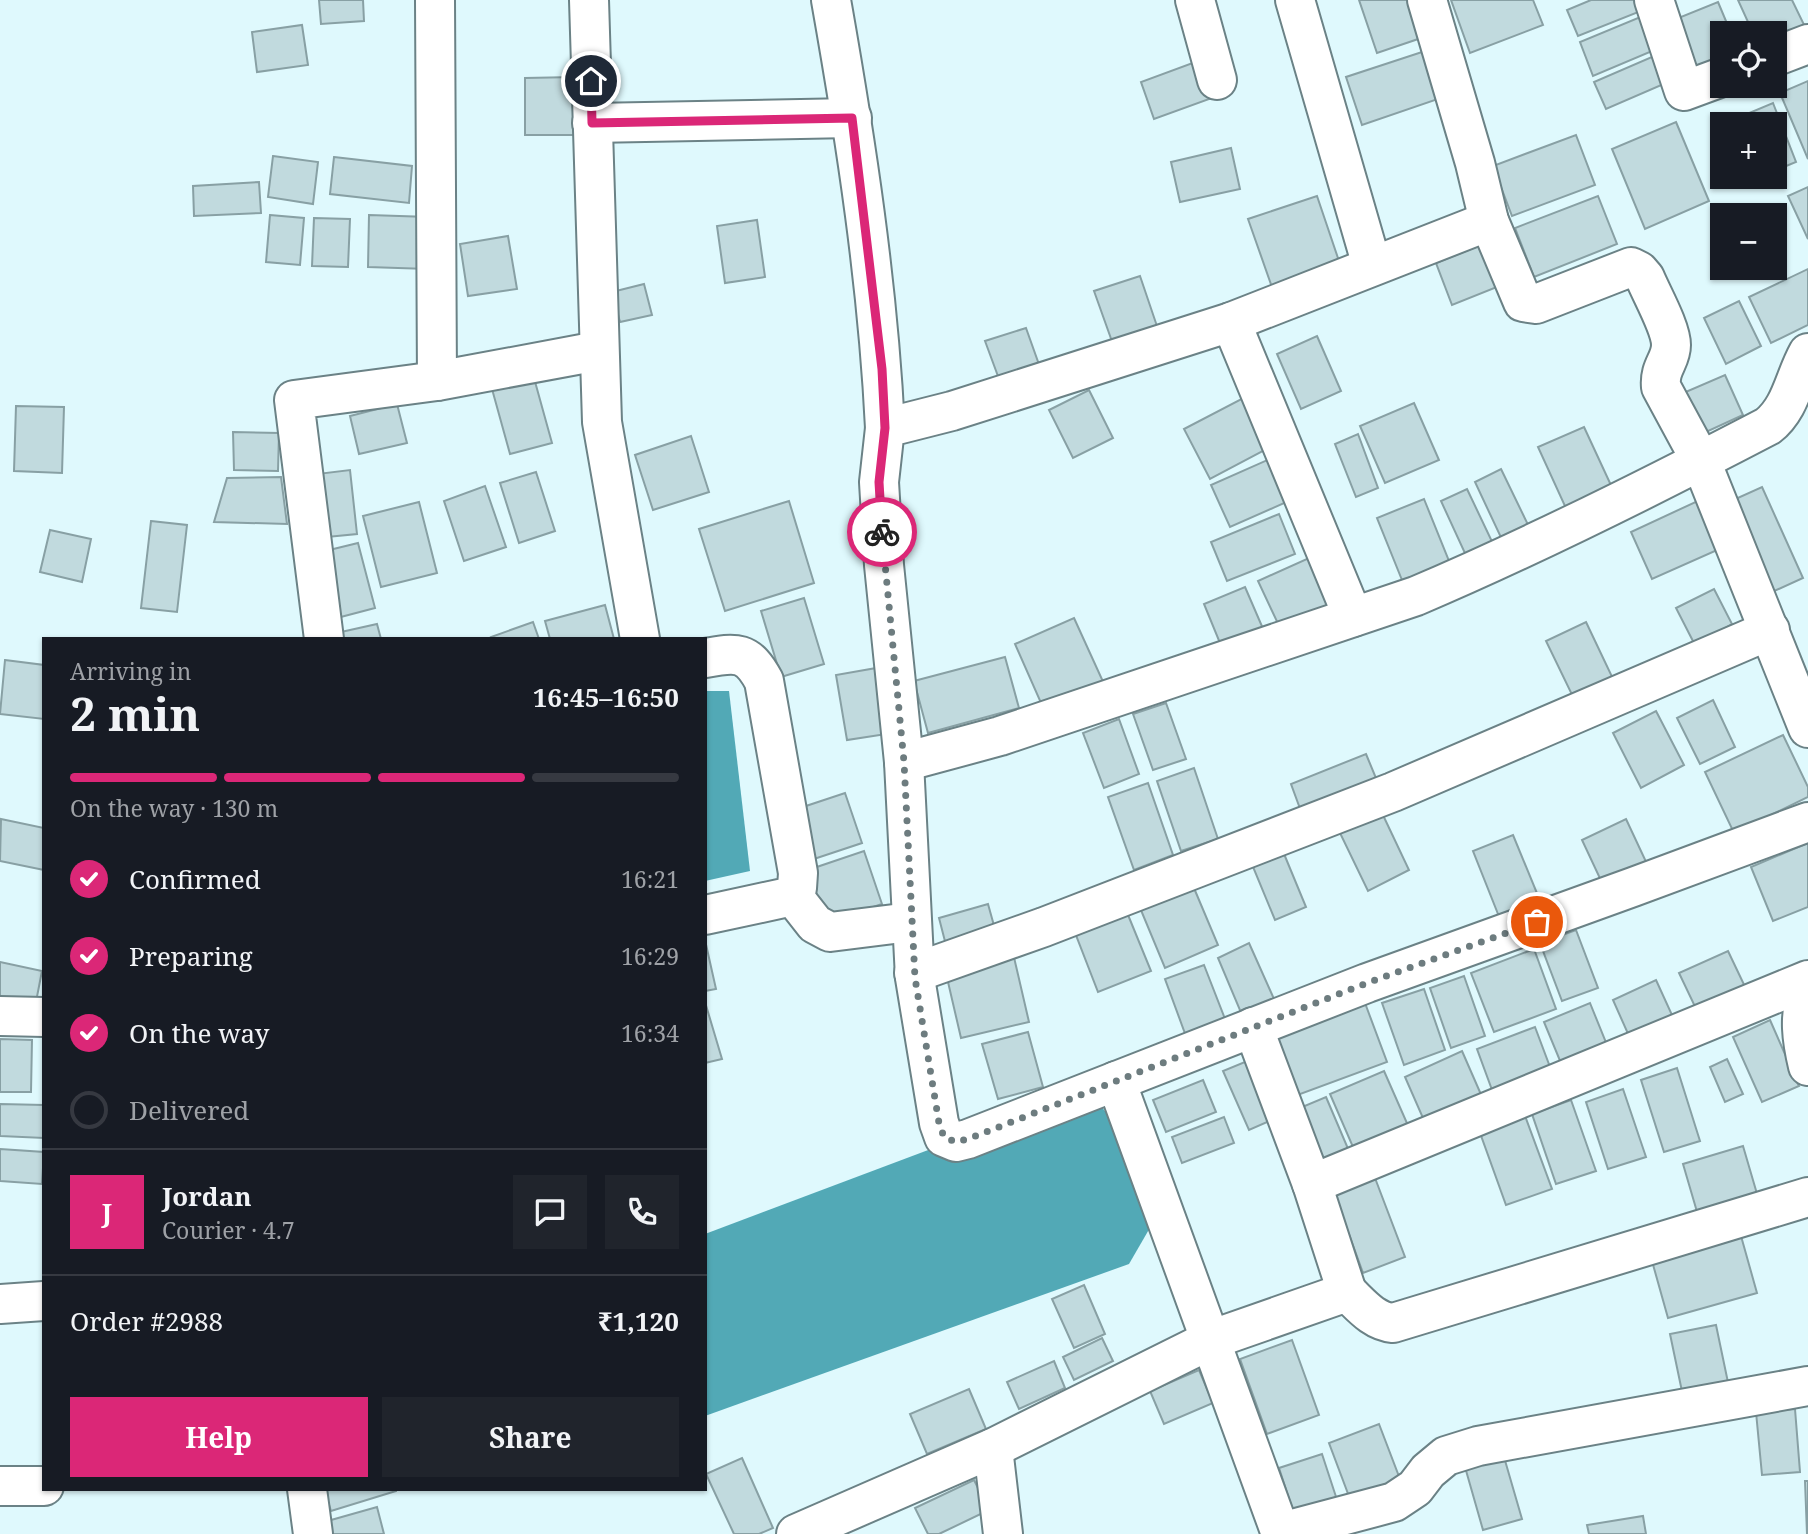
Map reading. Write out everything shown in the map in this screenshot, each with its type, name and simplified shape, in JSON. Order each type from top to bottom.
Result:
[{"type":"street","points":[[435,0],[438,381]]},
{"type":"street","points":[[589,0],[602,422],[640,637]]},
{"type":"street","points":[[831,0],[852,118],[882,369],[885,428],[879,482],[883,551],[904,762],[915,972],[939,1123],[944,1137],[956,1142],[968,1139],[1367,983],[1808,822]]},
{"type":"street","points":[[1195,0],[1217,80]]},
{"type":"street","points":[[1295,0],[1372,266]]},
{"type":"street","points":[[1427,0],[1475,163],[1489,221],[1523,302],[1536,304],[1631,267],[1645,278],[1671,342],[1670,354],[1660,375],[1661,387],[1701,461],[1808,728]]},
{"type":"street","points":[[1654,0],[1684,91],[1710,81]]},
{"type":"street","points":[[1787,52],[1808,44]]},
{"type":"street","points":[[592,123],[852,118]]},
{"type":"street","points":[[885,428],[952,411],[1231,322],[1489,221]]},
{"type":"street","points":[[1231,322],[1353,617]]},
{"type":"street","points":[[324,637],[294,400],[438,381],[598,351]]},
{"type":"street","points":[[904,762],[1000,736],[1416,596],[1470,573],[1768,426],[1785,407],[1808,353]]},
{"type":"street","points":[[915,972],[1044,927],[1393,792],[1770,629]]},
{"type":"street","points":[[707,659],[728,654],[745,656],[757,668],[764,681],[798,873],[797,888],[793,896]]},
{"type":"street","points":[[793,896],[816,924],[830,932],[911,922]]},
{"type":"street","points":[[707,915],[793,896]]},
{"type":"street","points":[[1312,1184],[1808,980]]},
{"type":"street","points":[[1808,991],[1802,1020],[1803,1044],[1808,1066]]},
{"type":"street","points":[[0,1016],[42,1017]]},
{"type":"street","points":[[1253,1027],[1312,1184],[1347,1292],[1382,1322],[1393,1324],[1808,1197]]},
{"type":"street","points":[[1116,1081],[1281,1533],[1394,1502],[1415,1488],[1428,1471],[1446,1456],[1478,1446],[1808,1386]]},
{"type":"street","points":[[796,1534],[993,1448],[1210,1340],[1347,1292]]},
{"type":"street","points":[[0,1304],[42,1301]]},
{"type":"street","points":[[993,1448],[1003,1534]]},
{"type":"street","points":[[0,1486],[42,1486]]},
{"type":"street","points":[[307,1491],[313,1534]]},
{"type":"water","points":[[707,691],[729,691],[750,871],[707,881]]},
{"type":"water","points":[[1088,1090],[1117,1126],[1151,1226],[1129,1264],[707,1415],[707,1233]]},
{"type":"building","points":[[319,0],[363,0],[364,21],[321,24]]},
{"type":"building","points":[[1359,0],[1415,0],[1427,36],[1377,53]]},
{"type":"building","points":[[1451,0],[1533,0],[1543,25],[1470,53]]},
{"type":"building","points":[[1591,0],[1643,0],[1646,9],[1578,36],[1567,10]]},
{"type":"building","points":[[1738,0],[1792,0],[1808,33],[1787,42],[1787,21],[1748,21]]},
{"type":"building","points":[[1718,2],[1726,21],[1710,21],[1710,72],[1690,80],[1666,23]]},
{"type":"building","points":[[1650,13],[1664,46],[1593,76],[1580,42]]},
{"type":"building","points":[[302,25],[308,65],[257,72],[252,32]]},
{"type":"building","points":[[1425,51],[1441,98],[1362,125],[1346,77]]},
{"type":"building","points":[[1661,53],[1673,80],[1606,109],[1594,82]]},
{"type":"building","points":[[1198,61],[1212,98],[1154,119],[1141,82]]},
{"type":"building","points":[[575,77],[576,135],[525,135],[525,78]]},
{"type":"building","points":[[1808,81],[1808,159],[1782,98],[1787,98],[1787,90]]},
{"type":"building","points":[[1773,103],[1777,112],[1752,112]]},
{"type":"building","points":[[1676,122],[1709,201],[1645,229],[1612,149]]},
{"type":"building","points":[[1576,135],[1595,185],[1512,216],[1493,166]]},
{"type":"building","points":[[1787,139],[1796,162],[1787,166]]},
{"type":"building","points":[[1231,148],[1240,189],[1180,202],[1171,162]]},
{"type":"building","points":[[273,156],[318,162],[313,204],[268,197]]},
{"type":"building","points":[[334,157],[412,166],[409,203],[330,194]]},
{"type":"building","points":[[259,182],[261,213],[194,216],[193,186]]},
{"type":"building","points":[[1808,187],[1808,239],[1788,196]]},
{"type":"building","points":[[1317,196],[1341,267],[1273,290],[1248,219]]},
{"type":"building","points":[[1598,196],[1617,244],[1534,277],[1515,228]]},
{"type":"building","points":[[270,215],[304,218],[300,265],[266,262]]},
{"type":"building","points":[[369,215],[429,217],[428,269],[368,267]]},
{"type":"building","points":[[314,218],[350,219],[348,267],[312,266]]},
{"type":"building","points":[[757,220],[765,277],[725,283],[717,226]]},
{"type":"building","points":[[508,236],[517,289],[468,296],[460,244]]},
{"type":"building","points":[[1481,245],[1497,287],[1452,305],[1436,263]]},
{"type":"building","points":[[1808,269],[1808,325],[1771,343],[1749,297]]},
{"type":"building","points":[[1140,276],[1159,332],[1114,347],[1094,291]]},
{"type":"building","points":[[644,284],[652,315],[620,322],[612,292]]},
{"type":"building","points":[[1739,301],[1761,346],[1726,364],[1704,318]]},
{"type":"building","points":[[1026,328],[1042,373],[1002,387],[985,341]]},
{"type":"building","points":[[1317,336],[1341,391],[1301,409],[1277,354]]},
{"type":"building","points":[[1725,375],[1743,415],[1693,438],[1674,397]]},
{"type":"building","points":[[534,378],[552,443],[510,454],[492,389]]},
{"type":"building","points":[[1089,390],[1113,438],[1073,458],[1049,410]]},
{"type":"building","points":[[1251,394],[1276,444],[1210,479],[1184,429]]},
{"type":"building","points":[[1414,403],[1439,460],[1385,483],[1360,426]]},
{"type":"building","points":[[397,404],[407,443],[359,454],[350,416]]},
{"type":"building","points":[[16,406],[64,407],[62,473],[14,471]]},
{"type":"building","points":[[1584,427],[1616,496],[1570,517],[1538,447]]},
{"type":"building","points":[[233,432],[279,433],[278,471],[234,470]]},
{"type":"building","points":[[1358,434],[1378,488],[1356,497],[1335,444]]},
{"type":"building","points":[[691,436],[709,492],[653,510],[635,455]]},
{"type":"building","points":[[1281,454],[1300,496],[1230,527],[1211,485]]},
{"type":"building","points":[[1501,469],[1532,533],[1505,546],[1475,482]]},
{"type":"building","points":[[350,470],[357,534],[317,538],[309,475]]},
{"type":"building","points":[[536,472],[555,531],[519,543],[500,483]]},
{"type":"building","points":[[281,477],[287,524],[214,522],[227,478]]},
{"type":"building","points":[[485,486],[506,547],[464,561],[444,501]]},
{"type":"building","points":[[1762,487],[1803,578],[1772,592],[1731,501]]},
{"type":"building","points":[[1467,489],[1496,550],[1469,562],[1441,501]]},
{"type":"building","points":[[1424,499],[1451,566],[1404,585],[1377,518]]},
{"type":"building","points":[[1702,499],[1724,547],[1652,579],[1631,532]]},
{"type":"building","points":[[789,501],[814,583],[725,611],[699,529]]},
{"type":"building","points":[[419,502],[437,573],[381,587],[363,516]]},
{"type":"building","points":[[1279,514],[1295,554],[1227,581],[1211,542]]},
{"type":"building","points":[[151,521],[187,525],[177,612],[141,608]]},
{"type":"building","points":[[50,530],[91,539],[82,582],[40,572]]},
{"type":"building","points":[[358,543],[375,608],[337,618],[321,552]]},
{"type":"building","points":[[1309,558],[1332,606],[1281,630],[1258,581]]},
{"type":"building","points":[[1245,587],[1264,631],[1222,648],[1204,604]]},
{"type":"building","points":[[1714,589],[1732,624],[1695,645],[1676,608]]},
{"type":"building","points":[[804,598],[824,664],[781,677],[761,611]]},
{"type":"building","points":[[605,605],[613,637],[549,637],[545,621]]},
{"type":"building","points":[[1074,618],[1105,686],[1045,712],[1015,644]]},
{"type":"building","points":[[533,622],[538,637],[491,637]]},
{"type":"building","points":[[1586,622],[1615,683],[1576,703],[1546,641]]},
{"type":"building","points":[[377,624],[380,637],[342,637],[341,632]]},
{"type":"building","points":[[1005,657],[1019,708],[928,733],[914,681]]},
{"type":"building","points":[[5,660],[42,665],[42,719],[0,714]]},
{"type":"building","points":[[882,667],[893,733],[847,740],[836,675]]},
{"type":"building","points":[[1713,700],[1735,747],[1700,764],[1677,718]]},
{"type":"building","points":[[1166,703],[1186,759],[1153,770],[1133,714]]},
{"type":"building","points":[[1656,711],[1684,765],[1641,788],[1613,733]]},
{"type":"building","points":[[1119,719],[1139,774],[1104,788],[1083,733]]},
{"type":"building","points":[[1783,735],[1808,787],[1808,797],[1734,833],[1705,772]]},
{"type":"building","points":[[1366,754],[1378,783],[1302,814],[1291,784]]},
{"type":"building","points":[[1194,768],[1218,839],[1181,851],[1157,781]]},
{"type":"building","points":[[1148,783],[1173,855],[1134,870],[1108,797]]},
{"type":"building","points":[[845,793],[862,843],[811,860],[794,810]]},
{"type":"building","points":[[1382,813],[1409,870],[1368,891],[1340,833]]},
{"type":"building","points":[[1,819],[42,828],[42,870],[0,861]]},
{"type":"building","points":[[1626,819],[1648,866],[1604,887],[1582,840]]},
{"type":"building","points":[[1513,835],[1541,903],[1500,919],[1473,851]]},
{"type":"building","points":[[1808,843],[1808,907],[1773,921],[1751,867]]},
{"type":"building","points":[[1282,849],[1306,907],[1275,920],[1251,862]]},
{"type":"building","points":[[864,851],[882,904],[826,923],[808,870]]},
{"type":"building","points":[[1191,881],[1218,945],[1165,968],[1138,903]]},
{"type":"building","points":[[988,904],[998,940],[948,953],[939,918]]},
{"type":"building","points":[[1126,910],[1151,971],[1098,992],[1074,930]]},
{"type":"building","points":[[1576,930],[1598,988],[1562,1001],[1540,943]]},
{"type":"building","points":[[1249,943],[1278,1008],[1245,1022],[1218,958]]},
{"type":"building","points":[[707,949],[716,989],[707,991]]},
{"type":"building","points":[[1534,949],[1556,1009],[1494,1032],[1471,973]]},
{"type":"building","points":[[1728,951],[1748,993],[1699,1015],[1679,973]]},
{"type":"building","points":[[1013,953],[1029,1022],[961,1038],[945,969]]},
{"type":"building","points":[[0,962],[42,971],[34,1012],[0,1005]]},
{"type":"building","points":[[1204,965],[1227,1024],[1187,1039],[1165,979]]},
{"type":"building","points":[[1464,976],[1485,1036],[1451,1048],[1430,988]]},
{"type":"building","points":[[1656,980],[1677,1026],[1633,1045],[1613,1000]]},
{"type":"building","points":[[1424,989],[1445,1050],[1404,1065],[1382,1003]]},
{"type":"building","points":[[1365,1003],[1387,1062],[1284,1100],[1262,1041]]},
{"type":"building","points":[[1590,1003],[1609,1050],[1563,1068],[1544,1022]]},
{"type":"building","points":[[707,1009],[722,1059],[707,1063]]},
{"type":"building","points":[[1770,1020],[1799,1086],[1762,1102],[1733,1037]]},
{"type":"building","points":[[1535,1027],[1553,1075],[1495,1098],[1477,1049]]},
{"type":"building","points":[[1028,1032],[1043,1087],[998,1099],[982,1044]]},
{"type":"building","points":[[0,1039],[32,1040],[31,1092],[0,1092]]},
{"type":"building","points":[[1462,1051],[1483,1099],[1426,1125],[1405,1077]]},
{"type":"building","points":[[1257,1057],[1283,1115],[1249,1130],[1223,1071]]},
{"type":"building","points":[[1727,1059],[1743,1094],[1725,1102],[1710,1067]]},
{"type":"building","points":[[1677,1068],[1700,1141],[1664,1152],[1641,1080]]},
{"type":"building","points":[[1384,1071],[1410,1130],[1356,1154],[1330,1094]]},
{"type":"building","points":[[1203,1080],[1216,1112],[1166,1132],[1153,1100]]},
{"type":"building","points":[[1623,1089],[1646,1157],[1608,1169],[1586,1102]]},
{"type":"building","points":[[1326,1097],[1349,1151],[1318,1165],[1295,1110]]},
{"type":"building","points":[[1571,1100],[1596,1171],[1556,1184],[1532,1114]]},
{"type":"building","points":[[0,1104],[42,1105],[42,1138],[0,1136]]},
{"type":"building","points":[[1524,1113],[1552,1189],[1506,1205],[1479,1130]]},
{"type":"building","points":[[1224,1117],[1234,1143],[1182,1163],[1172,1137]]},
{"type":"building","points":[[1743,1146],[1760,1204],[1700,1222],[1683,1164]]},
{"type":"building","points":[[0,1149],[42,1152],[42,1184],[0,1181]]},
{"type":"building","points":[[1375,1178],[1405,1257],[1363,1273],[1334,1193]]},
{"type":"building","points":[[1741,1236],[1757,1293],[1668,1318],[1652,1261]]},
{"type":"building","points":[[1084,1285],[1105,1334],[1074,1348],[1052,1299]]},
{"type":"building","points":[[1716,1325],[1730,1392],[1684,1401],[1670,1334]]},
{"type":"building","points":[[1102,1338],[1113,1361],[1074,1380],[1063,1357]]},
{"type":"building","points":[[1292,1340],[1319,1415],[1267,1434],[1240,1359]]},
{"type":"building","points":[[1054,1361],[1065,1388],[1019,1409],[1007,1382]]},
{"type":"building","points":[[1199,1370],[1213,1403],[1164,1424],[1150,1391]]},
{"type":"building","points":[[969,1389],[986,1429],[927,1454],[910,1414]]},
{"type":"building","points":[[1795,1409],[1800,1472],[1762,1475],[1756,1412]]},
{"type":"building","points":[[1379,1424],[1403,1487],[1353,1507],[1329,1443]]},
{"type":"building","points":[[1322,1454],[1340,1509],[1297,1523],[1279,1468]]},
{"type":"building","points":[[1504,1457],[1522,1519],[1483,1530],[1465,1467]]},
{"type":"building","points":[[742,1458],[773,1528],[759,1534],[734,1534],[707,1474]]},
{"type":"building","points":[[974,1480],[989,1510],[939,1534],[928,1534],[915,1508]]},
{"type":"building","points":[[1805,1481],[1808,1481],[1808,1534],[1807,1534]]},
{"type":"building","points":[[325,1491],[396,1491],[331,1511]]},
{"type":"building","points":[[377,1507],[384,1534],[327,1534],[324,1522]]},
{"type":"building","points":[[1643,1516],[1646,1534],[1589,1534],[1587,1525]]},
{"type":"way so far","points":[[882,532],[904,762],[915,978],[939,1123],[944,1137],[956,1142],[968,1139],[1367,983],[1537,922]]},
{"type":"route","points":[[591,81],[592,123],[852,118],[882,369],[885,428],[879,482],[882,532]]}]
